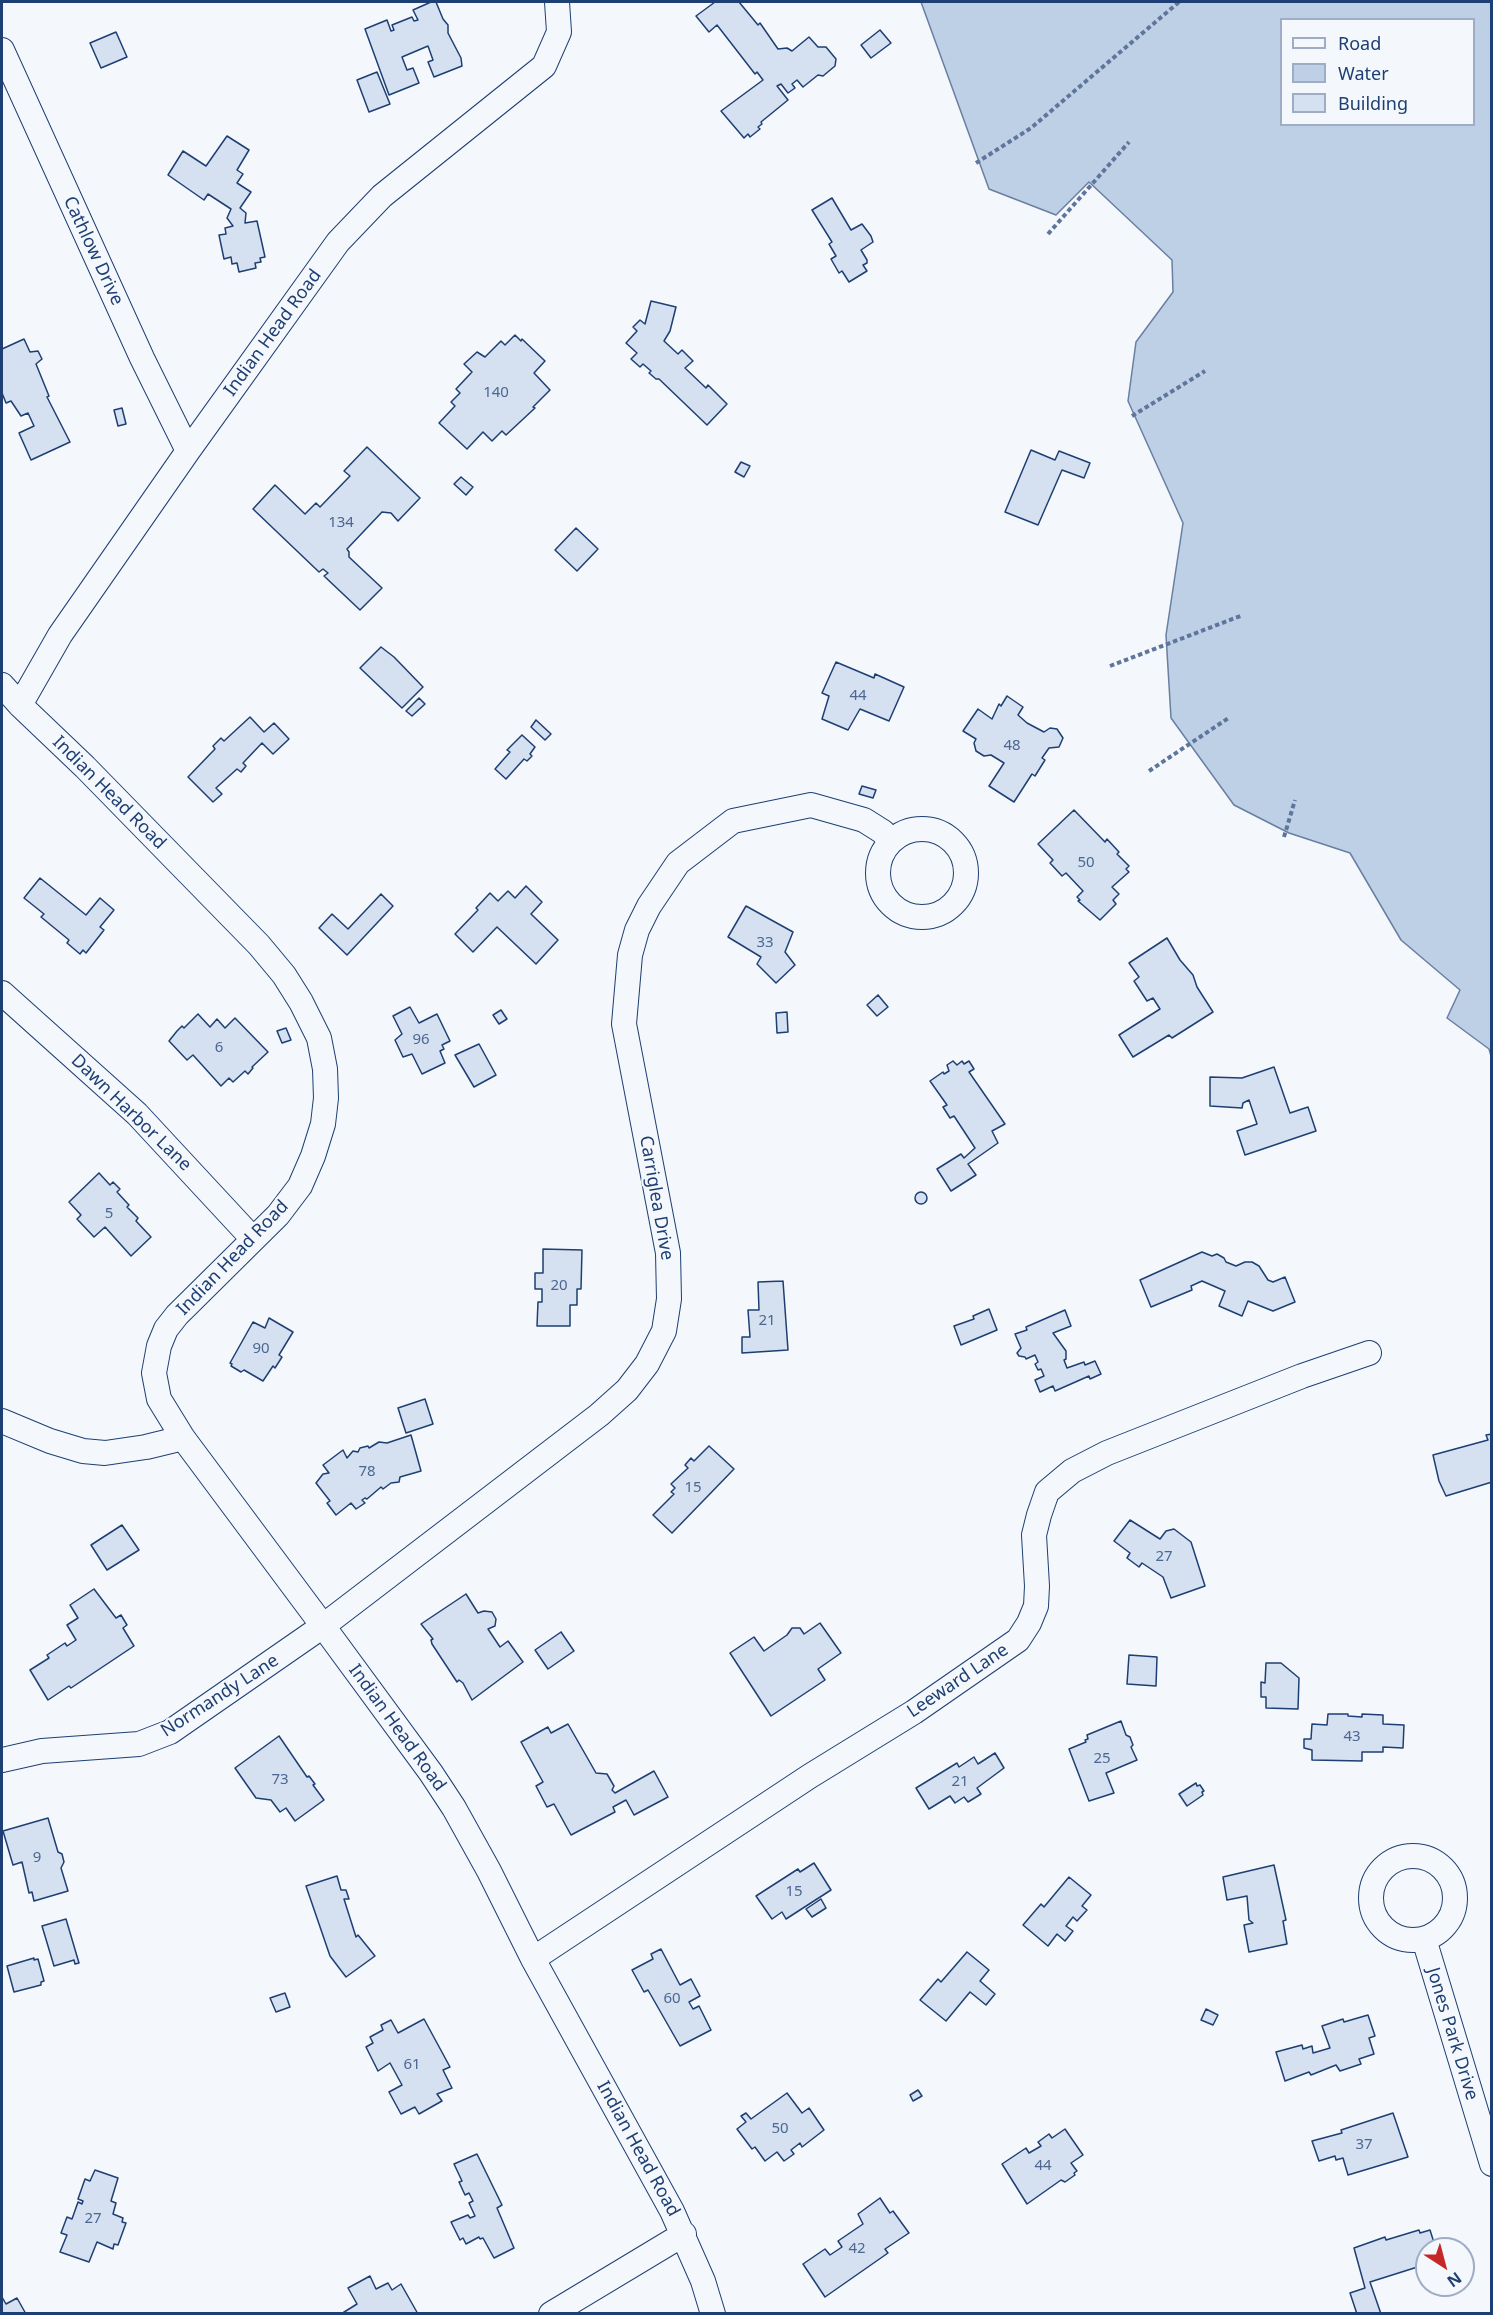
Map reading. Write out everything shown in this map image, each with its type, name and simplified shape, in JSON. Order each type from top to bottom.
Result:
[{"type":"street","name":"Indian Head Road","points":[[557,2],[559,32],[544,66],[382,196],[338,242],[60,634],[20,705],[85,767],[259,945],[284,975],[302,1002],[319,1038],[325,1069],[326,1098],[323,1124],[300,1186],[278,1215],[177,1315],[166,1329],[159,1346],[154,1372],[159,1399],[183,1438],[431,1773],[454,1808],[489,1871],[533,1959],[684,2234],[713,2313]]},
{"type":"street","name":"Cathlow Drive","points":[[2,50],[142,358],[188,451]]},
{"type":"street","points":[[2,685],[20,705]]},
{"type":"street","name":"Carriglea Drive","points":[[323,1626],[599,1415],[627,1390],[647,1364],[664,1331],[669,1299],[668,1253],[624,1024],[626,984],[635,938],[649,906],[678,863],[733,821],[811,805],[864,820],[883,832],[890,842]]},
{"type":"street","name":"Dawn Harbor Lane","points":[[2,993],[137,1114],[253,1239]]},
{"type":"street","name":"Leeward Lane","points":[[533,1959],[810,1776],[914,1712],[1018,1640],[1036,1606],[1034,1535],[1039,1515],[1047,1492],[1072,1471],[1107,1453],[1302,1376],[1369,1353]]},
{"type":"street","points":[[2,1421],[40,1437],[83,1451],[105,1453],[146,1447],[183,1438]]},
{"type":"street","name":"Normandy Lane","points":[[2,1760],[42,1751],[140,1744],[170,1732],[323,1626]]},
{"type":"street","name":"Jones Park Drive","points":[[1424,1939],[1491,2164]]},
{"type":"street","points":[[551,2313],[684,2234]]},
{"type":"path","points":[[976,163],[1031,128],[1179,2]]},
{"type":"path","points":[[1048,234],[1129,142]]},
{"type":"path","points":[[1132,416],[1205,370]]},
{"type":"path","points":[[1110,666],[1243,615]]},
{"type":"path","points":[[1149,771],[1230,717]]},
{"type":"path","points":[[1284,837],[1295,800]]},
{"type":"water","points":[[921,2],[1491,2],[1491,1056],[1489,1049],[1447,1018],[1460,990],[1401,940],[1350,853],[1289,833],[1234,805],[1171,718],[1166,635],[1183,523],[1128,401],[1136,342],[1173,292],[1172,260],[1089,182],[1056,215],[989,189]]},
{"type":"building","points":[[436,2],[448,25],[448,33],[461,58],[462,66],[434,77],[428,62],[433,60],[428,46],[402,57],[407,70],[413,68],[419,83],[389,95],[365,29],[387,20],[391,31],[394,30],[392,25],[412,17],[414,21],[418,20],[413,10]]},
{"type":"building","points":[[715,2],[739,2],[758,25],[760,23],[778,49],[787,48],[792,51],[809,37],[818,47],[826,47],[836,59],[835,66],[823,76],[818,75],[803,87],[797,80],[792,84],[795,88],[788,93],[781,84],[777,86],[788,100],[761,122],[762,124],[758,127],[760,129],[750,137],[748,134],[744,138],[721,111],[763,80],[757,72],[755,74],[717,25],[709,32],[696,16]]},
{"type":"building","points":[[880,30],[891,43],[871,58],[861,45]]},
{"type":"building","points":[[116,32],[127,57],[101,68],[90,43]]},
{"type":"building","points":[[377,72],[390,104],[369,112],[357,80]]},
{"type":"building","points":[[227,136],[249,150],[237,170],[243,174],[237,183],[251,192],[240,208],[246,213],[245,223],[257,221],[265,257],[260,258],[261,262],[255,263],[256,268],[239,272],[237,263],[232,264],[231,257],[224,259],[219,235],[226,234],[225,228],[233,226],[227,218],[231,209],[208,194],[204,200],[168,175],[183,151],[206,166]]},
{"type":"building","points":[[832,198],[851,230],[862,224],[873,242],[861,250],[867,260],[867,263],[863,265],[867,271],[849,282],[842,271],[839,273],[831,259],[836,256],[829,244],[832,242],[812,210]]},
{"type":"building","points":[[651,301],[676,307],[670,331],[664,341],[678,354],[682,350],[693,361],[685,368],[706,388],[708,385],[727,404],[707,425],[659,379],[649,373],[651,371],[643,364],[640,367],[631,359],[637,353],[626,343],[637,331],[633,327],[640,320],[645,324]]},
{"type":"building","points":[[515,335],[545,361],[534,373],[550,390],[533,407],[535,408],[506,435],[502,431],[492,441],[483,432],[467,449],[439,423],[455,406],[451,402],[460,393],[456,389],[472,372],[464,364],[477,352],[485,357],[501,341],[505,345]]},
{"type":"building","points":[[24,339],[30,352],[38,351],[42,359],[36,364],[49,396],[47,397],[70,442],[31,460],[19,433],[34,426],[28,413],[21,416],[11,401],[6,403],[2,393],[2,349]]},
{"type":"building","points":[[122,408],[126,424],[118,426],[114,410]]},
{"type":"building","points":[[367,447],[420,498],[398,521],[391,513],[382,512],[347,549],[349,557],[382,588],[360,610],[324,576],[328,573],[323,569],[319,572],[253,509],[275,485],[305,514],[316,503],[320,507],[350,476],[344,471]]},
{"type":"building","points":[[1031,450],[1055,460],[1059,451],[1090,463],[1084,478],[1062,470],[1038,525],[1005,512]]},
{"type":"building","points":[[741,462],[750,466],[744,477],[735,472]]},
{"type":"building","points":[[461,477],[473,487],[466,495],[454,484]]},
{"type":"building","points":[[576,528],[598,549],[577,571],[555,550]]},
{"type":"building","points":[[381,647],[423,687],[402,708],[360,668]]},
{"type":"building","points":[[836,662],[874,678],[875,674],[904,687],[889,721],[860,709],[848,730],[822,719],[829,696],[822,693]]},
{"type":"building","points":[[1007,696],[1023,707],[1018,715],[1027,723],[1044,732],[1050,728],[1057,729],[1063,738],[1059,747],[1049,748],[1035,776],[1032,774],[1014,802],[989,786],[1004,763],[991,755],[984,756],[976,751],[974,743],[976,739],[963,731],[978,709],[992,719],[999,704],[1001,706]]},
{"type":"building","points":[[419,698],[425,704],[412,716],[406,711]]},
{"type":"building","points":[[250,717],[264,732],[274,723],[289,739],[273,754],[262,743],[243,763],[246,766],[241,772],[237,769],[216,788],[222,794],[213,802],[188,777],[215,749],[213,746],[221,738],[224,741]]},
{"type":"building","points":[[536,720],[551,734],[545,740],[531,727]]},
{"type":"building","points":[[522,735],[535,747],[530,754],[532,756],[527,761],[524,759],[506,779],[495,769],[510,752],[507,750]]},
{"type":"building","points":[[862,786],[876,790],[873,798],[859,794]]},
{"type":"building","points":[[1074,810],[1105,842],[1107,839],[1129,866],[1126,869],[1129,872],[1112,887],[1119,894],[1113,900],[1116,904],[1100,920],[1078,901],[1080,900],[1077,897],[1083,891],[1066,873],[1062,876],[1050,863],[1053,860],[1038,844]]},
{"type":"building","points":[[40,878],[86,915],[100,898],[114,910],[100,927],[104,930],[86,953],[83,950],[80,954],[67,943],[69,940],[41,917],[44,914],[24,898]]},
{"type":"building","points":[[526,886],[542,902],[531,914],[558,940],[536,964],[497,927],[473,952],[455,934],[478,910],[476,908],[490,893],[498,901],[508,891],[515,898]]},
{"type":"building","points":[[381,894],[393,906],[347,955],[319,928],[332,914],[348,929]]},
{"type":"building","points":[[746,906],[793,932],[785,952],[795,965],[776,983],[757,964],[761,957],[728,937]]},
{"type":"building","points":[[1167,938],[1180,960],[1193,975],[1197,987],[1213,1012],[1172,1038],[1169,1035],[1133,1057],[1119,1035],[1160,1009],[1153,998],[1147,1001],[1134,981],[1139,977],[1129,963]]},
{"type":"building","points":[[878,995],[888,1007],[877,1016],[867,1005]]},
{"type":"building","points":[[410,1007],[419,1023],[437,1014],[450,1041],[442,1045],[444,1049],[440,1051],[445,1063],[422,1074],[412,1054],[403,1057],[395,1040],[402,1034],[393,1016]]},
{"type":"building","points":[[501,1010],[507,1019],[499,1024],[493,1015]]},
{"type":"building","points":[[787,1012],[788,1032],[777,1033],[776,1013]]},
{"type":"building","points":[[198,1014],[210,1027],[217,1019],[225,1028],[235,1018],[268,1052],[248,1074],[245,1071],[233,1082],[229,1078],[221,1086],[193,1055],[187,1060],[169,1041],[182,1026],[184,1028]]},
{"type":"building","points":[[286,1028],[291,1040],[282,1043],[277,1031]]},
{"type":"building","points":[[479,1044],[496,1075],[474,1087],[455,1055]]},
{"type":"building","points":[[953,1061],[957,1065],[962,1061],[964,1064],[969,1061],[974,1069],[969,1072],[1005,1124],[992,1131],[998,1143],[968,1164],[976,1175],[951,1191],[937,1169],[961,1154],[964,1158],[975,1148],[954,1116],[950,1118],[943,1107],[947,1105],[930,1081],[943,1072],[944,1074],[949,1071],[947,1065]]},
{"type":"building","points":[[1274,1067],[1290,1113],[1308,1107],[1316,1131],[1245,1155],[1237,1131],[1257,1124],[1249,1100],[1243,1103],[1242,1108],[1210,1106],[1210,1077],[1242,1078]]},
{"type":"building","points":[[99,1173],[110,1185],[113,1182],[120,1189],[117,1192],[138,1218],[136,1221],[151,1237],[131,1256],[105,1227],[94,1237],[77,1219],[81,1215],[69,1202]]},
{"type":"building","points":[[923,1192],[926,1193],[926,1203],[919,1204],[916,1203],[915,1196],[916,1193]]},
{"type":"building","points":[[543,1249],[582,1250],[581,1289],[577,1289],[577,1305],[570,1305],[570,1326],[537,1326],[538,1302],[542,1302],[542,1289],[535,1289],[535,1273],[543,1273]]},
{"type":"building","points":[[1202,1252],[1212,1256],[1217,1254],[1226,1262],[1236,1266],[1252,1262],[1259,1266],[1268,1280],[1273,1282],[1285,1277],[1295,1302],[1273,1311],[1248,1301],[1242,1316],[1219,1306],[1225,1291],[1202,1281],[1191,1286],[1192,1290],[1151,1307],[1140,1280]]},
{"type":"building","points":[[783,1281],[788,1350],[742,1353],[742,1337],[750,1337],[748,1310],[759,1310],[758,1282]]},
{"type":"building","points":[[989,1309],[997,1330],[961,1345],[954,1326],[974,1319],[973,1316]]},
{"type":"building","points":[[1065,1310],[1071,1326],[1053,1333],[1066,1351],[1064,1360],[1067,1368],[1095,1361],[1101,1374],[1090,1379],[1089,1376],[1055,1391],[1053,1386],[1040,1392],[1035,1380],[1044,1376],[1035,1364],[1038,1362],[1035,1355],[1026,1359],[1019,1356],[1017,1353],[1021,1348],[1015,1334]]},
{"type":"building","points":[[269,1318],[293,1332],[279,1355],[282,1357],[263,1381],[244,1370],[241,1372],[230,1363],[253,1322],[265,1328]]},
{"type":"building","points":[[425,1399],[433,1424],[406,1433],[398,1408]]},
{"type":"building","points":[[1492,1434],[1492,1482],[1446,1496],[1439,1481],[1433,1455],[1488,1440],[1486,1435]]},
{"type":"building","points":[[411,1435],[421,1471],[400,1477],[399,1482],[391,1483],[383,1489],[381,1487],[367,1499],[362,1500],[365,1503],[356,1509],[351,1503],[336,1515],[327,1503],[330,1501],[316,1483],[323,1474],[329,1473],[323,1465],[343,1450],[347,1458],[353,1451],[358,1452],[360,1448],[368,1446],[369,1448],[379,1442],[387,1443]]},
{"type":"building","points":[[709,1446],[734,1469],[672,1533],[653,1515],[674,1494],[671,1492],[675,1488],[671,1484],[688,1468],[685,1465],[691,1458],[694,1461]]},
{"type":"building","points":[[1130,1520],[1160,1539],[1166,1531],[1174,1529],[1191,1542],[1205,1586],[1171,1598],[1163,1577],[1142,1563],[1139,1567],[1127,1558],[1130,1553],[1114,1541]]},
{"type":"building","points":[[122,1525],[139,1550],[107,1570],[91,1545]]},
{"type":"building","points":[[94,1589],[116,1618],[121,1615],[127,1625],[123,1628],[134,1646],[71,1688],[69,1686],[48,1700],[30,1670],[49,1658],[47,1655],[65,1643],[67,1646],[76,1640],[67,1625],[78,1618],[70,1605]]},
{"type":"building","points":[[466,1594],[478,1613],[492,1612],[496,1619],[495,1626],[488,1629],[500,1647],[508,1641],[523,1662],[472,1700],[463,1683],[459,1680],[457,1682],[432,1644],[433,1639],[421,1624]]},
{"type":"building","points":[[820,1623],[841,1653],[818,1669],[825,1680],[771,1716],[730,1653],[754,1637],[764,1651],[787,1635],[792,1628],[800,1628],[804,1634]]},
{"type":"building","points":[[561,1632],[574,1651],[548,1669],[535,1650]]},
{"type":"building","points":[[1129,1655],[1157,1657],[1156,1686],[1127,1684]]},
{"type":"building","points":[[1266,1663],[1281,1663],[1299,1678],[1298,1709],[1266,1708],[1266,1697],[1261,1697],[1261,1682],[1265,1683]]},
{"type":"building","points":[[1328,1714],[1362,1717],[1362,1714],[1383,1715],[1383,1724],[1404,1725],[1403,1748],[1383,1747],[1383,1752],[1362,1752],[1362,1761],[1312,1760],[1312,1750],[1304,1748],[1304,1739],[1311,1739],[1312,1724],[1327,1725]]},
{"type":"building","points":[[1121,1721],[1126,1735],[1130,1737],[1133,1745],[1131,1747],[1137,1760],[1106,1773],[1114,1793],[1089,1801],[1069,1749],[1086,1742],[1087,1735]]},
{"type":"building","points":[[568,1724],[596,1773],[607,1774],[615,1793],[654,1771],[668,1797],[634,1815],[626,1800],[613,1807],[615,1812],[571,1835],[554,1804],[547,1807],[536,1786],[543,1782],[521,1742],[548,1727],[551,1733]]},
{"type":"building","points":[[279,1736],[307,1777],[309,1776],[315,1784],[313,1785],[324,1800],[295,1821],[286,1808],[280,1812],[271,1800],[256,1798],[235,1768]]},
{"type":"building","points":[[995,1753],[1004,1768],[977,1788],[981,1794],[968,1802],[964,1797],[955,1803],[950,1796],[929,1809],[916,1788],[957,1763],[959,1767],[974,1757],[978,1764]]},
{"type":"building","points":[[1196,1783],[1204,1791],[1203,1795],[1187,1806],[1179,1794]]},
{"type":"building","points":[[48,1818],[58,1852],[62,1854],[64,1862],[61,1868],[68,1891],[34,1901],[32,1892],[29,1893],[22,1862],[13,1865],[3,1831]]},
{"type":"building","points":[[814,1863],[831,1890],[786,1919],[782,1912],[772,1919],[756,1896],[798,1869],[800,1872]]},
{"type":"building","points":[[1274,1865],[1286,1920],[1283,1921],[1287,1944],[1249,1952],[1244,1925],[1253,1923],[1249,1920],[1247,1896],[1227,1900],[1223,1877]]},
{"type":"building","points":[[337,1876],[341,1890],[346,1890],[349,1899],[344,1899],[356,1937],[358,1935],[375,1956],[346,1977],[330,1956],[306,1886]]},
{"type":"building","points":[[1069,1877],[1091,1895],[1082,1906],[1087,1910],[1077,1921],[1073,1917],[1066,1926],[1073,1931],[1065,1941],[1057,1934],[1048,1946],[1023,1925],[1041,1904],[1044,1907]]},
{"type":"building","points":[[821,1899],[826,1908],[812,1917],[806,1909]]},
{"type":"building","points":[[66,1919],[79,1963],[75,1964],[74,1960],[54,1966],[42,1926]]},
{"type":"building","points":[[661,1949],[680,1985],[691,1979],[700,1996],[689,2002],[693,2009],[699,2006],[711,2030],[680,2046],[648,1990],[644,1992],[632,1970],[653,1959],[651,1954]]},
{"type":"building","points":[[967,1952],[989,1970],[980,1981],[995,1994],[986,2005],[970,1992],[946,2021],[920,2000],[938,1979],[941,1982]]},
{"type":"building","points":[[34,1958],[34,1960],[38,1959],[44,1981],[41,1985],[14,1992],[7,1966]]},
{"type":"building","points":[[285,1993],[290,2007],[276,2012],[270,1998]]},
{"type":"building","points":[[1206,2009],[1218,2015],[1213,2025],[1201,2020]]},
{"type":"building","points":[[1368,2015],[1375,2036],[1369,2038],[1374,2054],[1359,2059],[1361,2064],[1340,2071],[1336,2065],[1311,2075],[1309,2072],[1285,2081],[1276,2052],[1302,2045],[1303,2049],[1312,2046],[1313,2053],[1330,2048],[1322,2026],[1343,2019],[1344,2022]]},
{"type":"building","points":[[424,2019],[450,2067],[443,2070],[452,2088],[437,2094],[442,2101],[419,2114],[415,2107],[401,2114],[389,2092],[402,2085],[390,2063],[378,2071],[366,2047],[373,2043],[370,2037],[383,2030],[381,2025],[391,2020],[398,2033]]},
{"type":"building","points":[[918,2090],[922,2096],[913,2101],[910,2095]]},
{"type":"building","points":[[787,2093],[802,2113],[809,2108],[824,2130],[802,2147],[800,2143],[791,2150],[794,2154],[784,2161],[777,2152],[765,2161],[755,2147],[752,2149],[737,2129],[746,2122],[741,2116],[746,2113],[751,2119]]},
{"type":"building","points":[[1393,2113],[1408,2157],[1348,2175],[1343,2158],[1336,2160],[1335,2156],[1319,2161],[1312,2141],[1342,2133],[1341,2130]]},
{"type":"building","points":[[1065,2129],[1083,2155],[1071,2163],[1077,2171],[1075,2175],[1065,2182],[1061,2180],[1027,2204],[1002,2164],[1026,2148],[1029,2153],[1041,2146],[1038,2142],[1049,2134],[1052,2138]]},
{"type":"building","points":[[477,2154],[502,2205],[497,2208],[514,2248],[494,2258],[483,2238],[479,2237],[466,2244],[463,2238],[460,2240],[451,2222],[468,2215],[470,2218],[475,2216],[469,2203],[473,2201],[469,2193],[465,2195],[459,2182],[462,2181],[454,2164]]},
{"type":"building","points":[[95,2170],[118,2178],[111,2201],[116,2203],[113,2214],[123,2218],[122,2222],[126,2223],[118,2245],[114,2244],[113,2249],[97,2242],[89,2262],[60,2252],[67,2235],[61,2233],[67,2217],[72,2219],[78,2202],[82,2204],[83,2201],[78,2199],[85,2179],[90,2181]]},
{"type":"building","points":[[880,2198],[890,2213],[893,2211],[909,2233],[885,2249],[888,2253],[825,2297],[803,2264],[825,2249],[830,2255],[842,2247],[838,2241],[863,2224],[858,2214]]},
{"type":"building","points":[[1419,2230],[1420,2233],[1430,2230],[1432,2237],[1415,2237],[1415,2268],[1370,2282],[1381,2314],[1357,2314],[1350,2293],[1365,2288],[1354,2248],[1385,2237],[1386,2240]]},
{"type":"building","points":[[370,2276],[376,2289],[388,2283],[392,2290],[401,2284],[418,2314],[341,2314],[357,2304],[348,2288]]},
{"type":"building","points":[[2,2297],[6,2304],[17,2298],[26,2314],[2,2314]]}]
